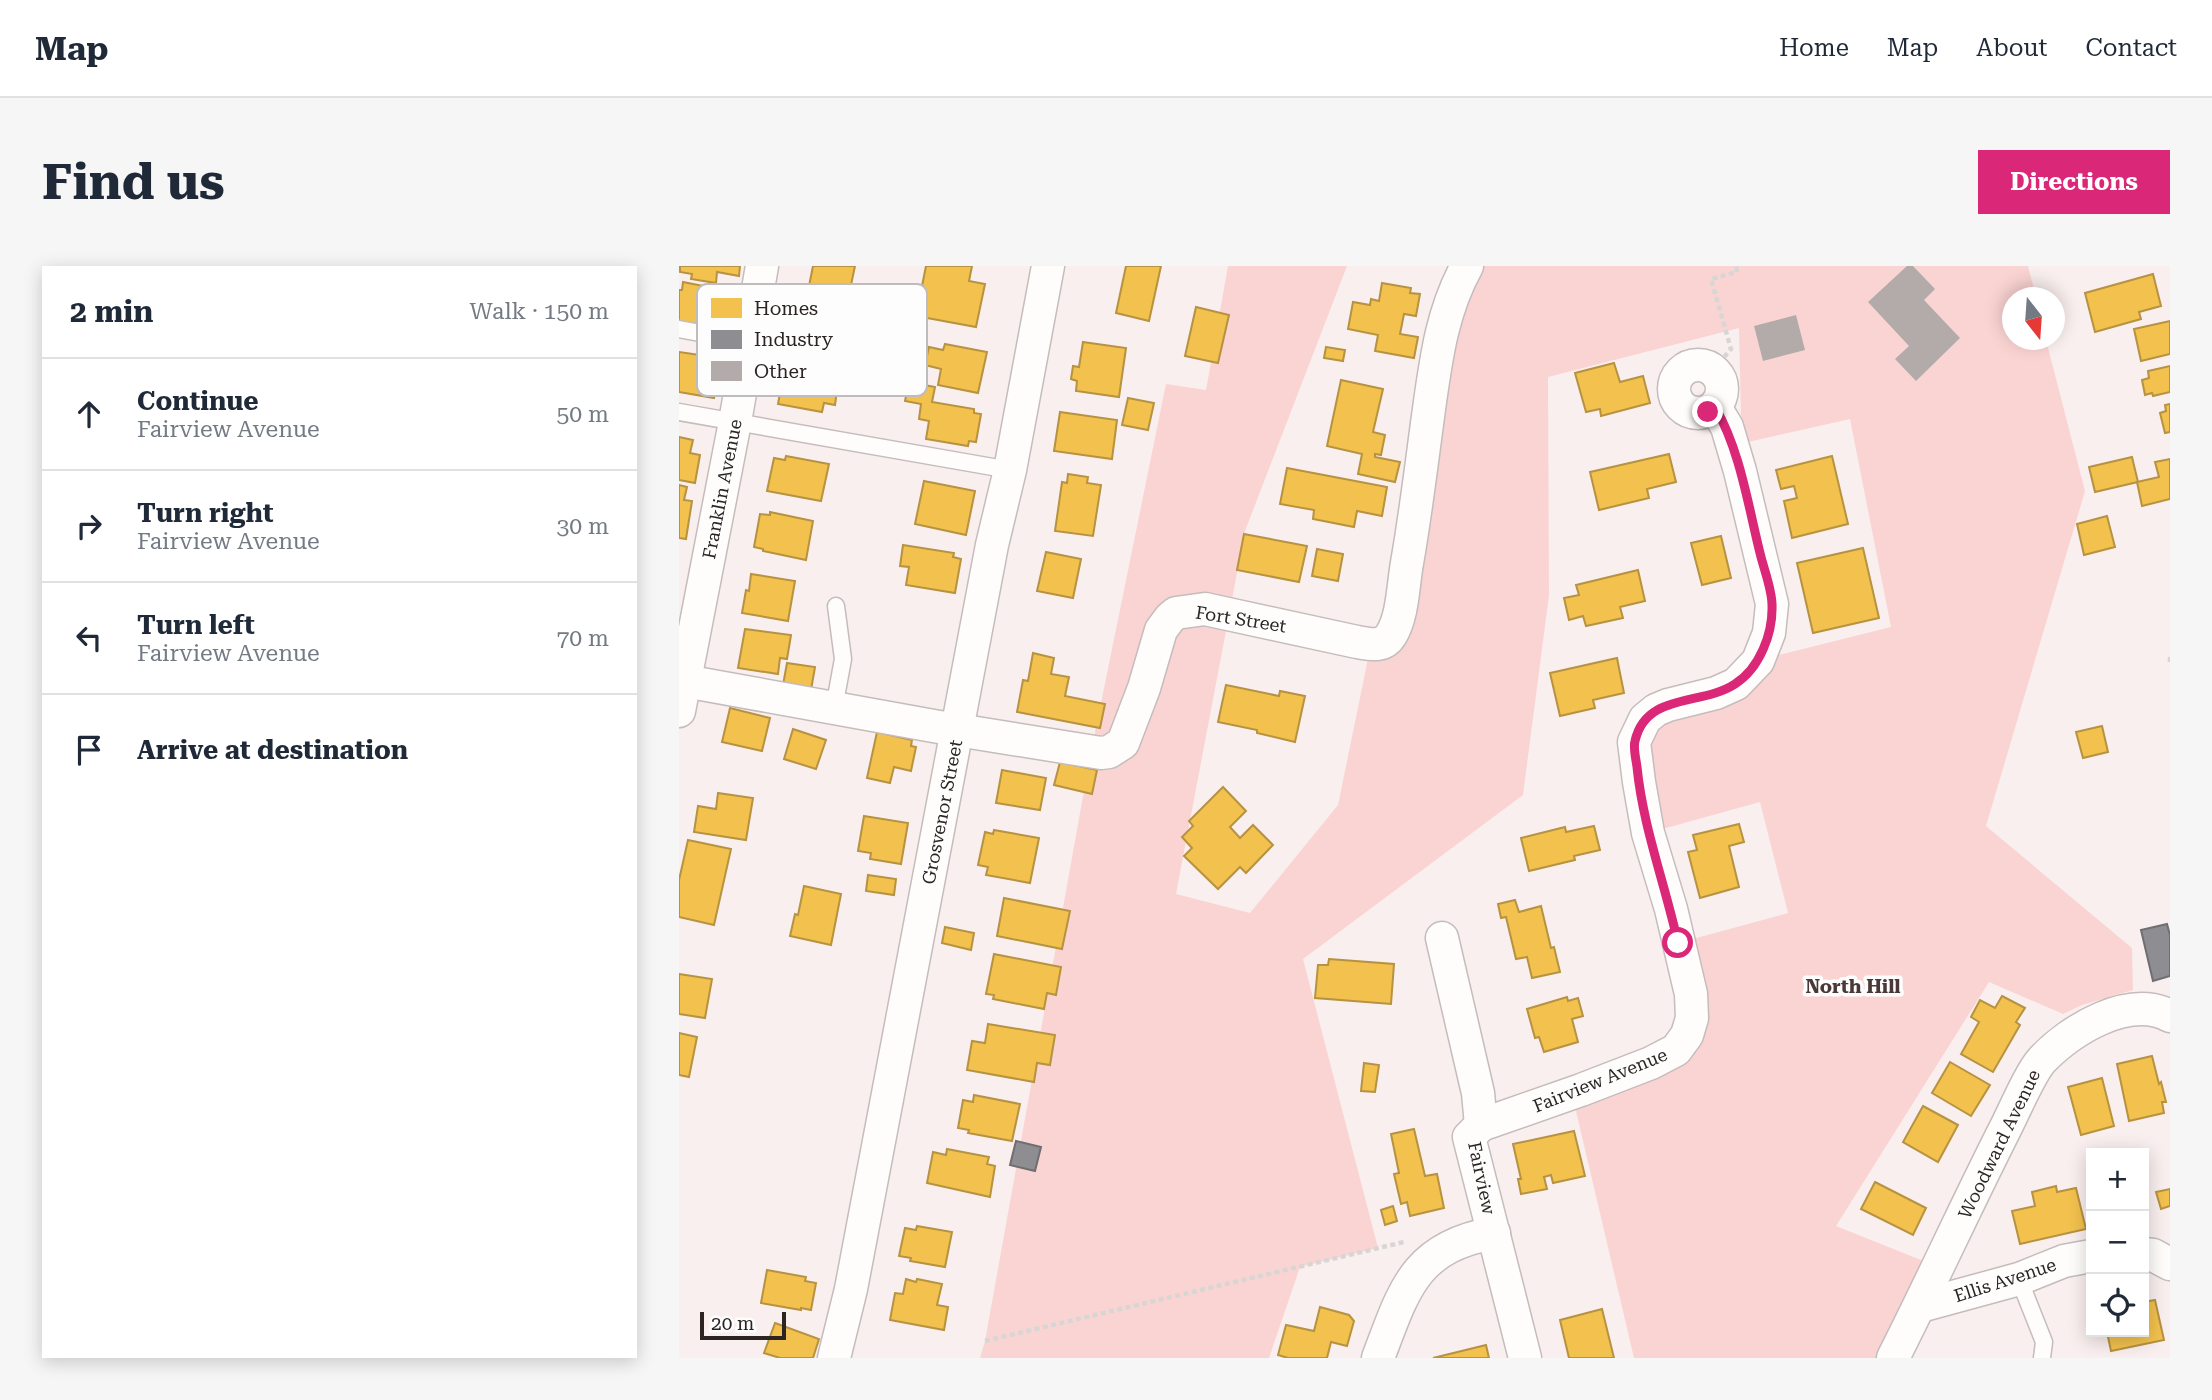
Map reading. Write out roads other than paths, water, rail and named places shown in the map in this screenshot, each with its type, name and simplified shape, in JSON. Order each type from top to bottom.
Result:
[{"type":"street","name":"Franklin Avenue","points":[[759,284],[762,266]]},
{"type":"street","name":"Grosvenor Street","points":[[834,1358],[851,1289],[992,545],[1010,470],[1048,266]]},
{"type":"street","name":"Fort Street","points":[[681,691],[834,708],[1070,750],[1109,752],[1123,743],[1144,688],[1161,630],[1170,618],[1188,610],[1205,609],[1364,643],[1383,643],[1396,624],[1441,331],[1455,287],[1467,266]]},
{"type":"street","points":[[1703,365],[1713,370],[1723,386],[1715,407],[1708,412],[1691,412],[1678,403],[1674,387],[1681,372],[1703,365]]},
{"type":"street","name":"Franklin Avenue","points":[[681,691],[740,396]]},
{"type":"street","name":"Fairview Avenue","points":[[1481,1125],[1651,1063],[1676,1050],[1687,1035],[1692,1018],[1691,994],[1671,909],[1648,833],[1635,742],[1644,720],[1656,710],[1716,693],[1736,684],[1758,661],[1769,634],[1772,604],[1740,471],[1727,427],[1715,407]]},
{"type":"street","points":[[1442,938],[1478,1093],[1481,1125]]},
{"type":"street","name":"Woodward Avenue","points":[[1893,1358],[2039,1062],[2067,1037],[2109,1016],[2133,1009],[2161,1011],[2170,1016]]},
{"type":"street","name":"Fairview","points":[[1481,1125],[1469,1137],[1494,1233]]},
{"type":"street","points":[[1378,1358],[1399,1301],[1419,1270],[1436,1254],[1471,1237],[1494,1233],[1525,1358]]},
{"type":"street","points":[[2149,1255],[2170,1264]]},
{"type":"street","name":"Ellis Avenue","points":[[1920,1306],[2019,1279],[2064,1261],[2086,1257]]},
{"type":"lane","points":[[679,329],[697,332]]},
{"type":"lane","points":[[679,412],[1010,470]]},
{"type":"lane","points":[[834,708],[842,659],[836,606]]},
{"type":"lane","points":[[2019,1279],[2044,1342],[2042,1358]]},
{"type":"district","name":"North Hill","points":[[1853,986]]}]
